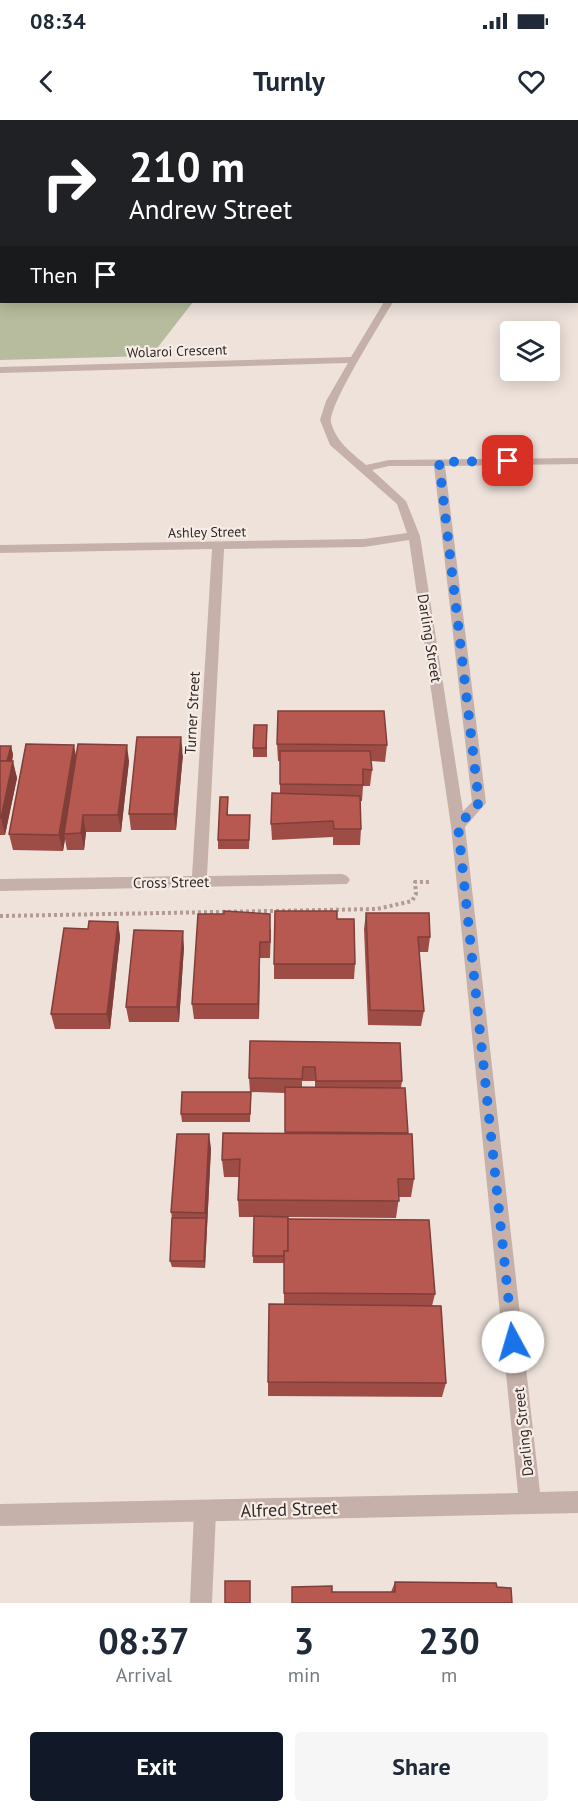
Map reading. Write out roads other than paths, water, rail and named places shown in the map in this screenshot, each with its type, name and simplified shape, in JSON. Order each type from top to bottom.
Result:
[{"type":"street","name":"Darling Street","points":[[387,303],[331,401],[325,420],[334,443],[402,503],[414,536],[458,826],[530,1502]]},
{"type":"street","name":"Wolaroi Crescent","points":[[0,370],[354,360]]},
{"type":"street","points":[[363,469],[389,463],[578,461]]},
{"type":"street","name":"Darling Street","points":[[439,462],[479,803],[458,826]]},
{"type":"street","name":"Ashley Street","points":[[0,549],[364,543],[414,536]]},
{"type":"street","name":"Turner Street","points":[[199,881],[218,547]]},
{"type":"street","name":"Cross Street","points":[[0,885],[342,880]]},
{"type":"street","name":"Alfred Street","points":[[0,1515],[578,1502]]},
{"type":"street","points":[[201,1603],[205,1512]]}]
